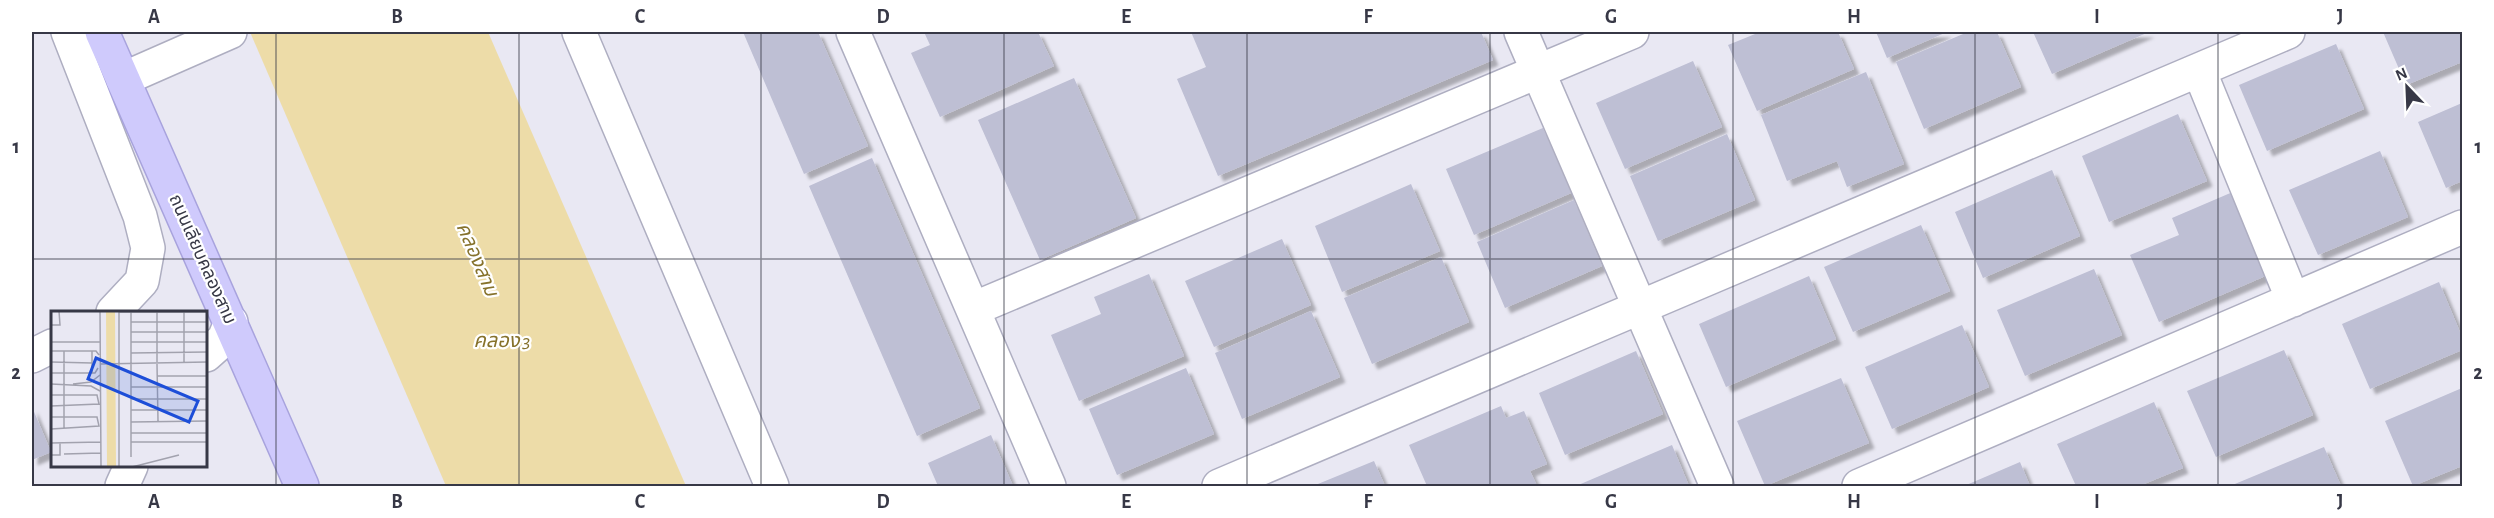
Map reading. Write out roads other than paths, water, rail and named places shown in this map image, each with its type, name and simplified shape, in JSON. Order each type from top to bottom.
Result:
[{"type":"main road","name":"ถนนเลียบคลองสาม","points":[[102,32],[302,486]]},
{"type":"street","points":[[68,32],[140,216],[148,248],[142,281],[114,311]]},
{"type":"street","points":[[123,80],[230,32]]},
{"type":"street","points":[[579,32],[772,486]]},
{"type":"street","points":[[853,32],[1049,486]]},
{"type":"street","points":[[1521,32],[1717,486]]},
{"type":"street","points":[[973,309],[1632,32]]},
{"type":"street","points":[[1219,486],[2288,32]]},
{"type":"street","points":[[2199,70],[2293,300]]},
{"type":"street","points":[[1859,486],[2463,227]]},
{"type":"street","points":[[207,355],[224,339],[231,322]]},
{"type":"street","points":[[123,486],[130,467]]},
{"type":"water","name":"คลอง 3","points":[[250,32],[488,32],[686,486],[446,486]]},
{"type":"water label","name":"คลองสาม","points":[[478,259]]}]
